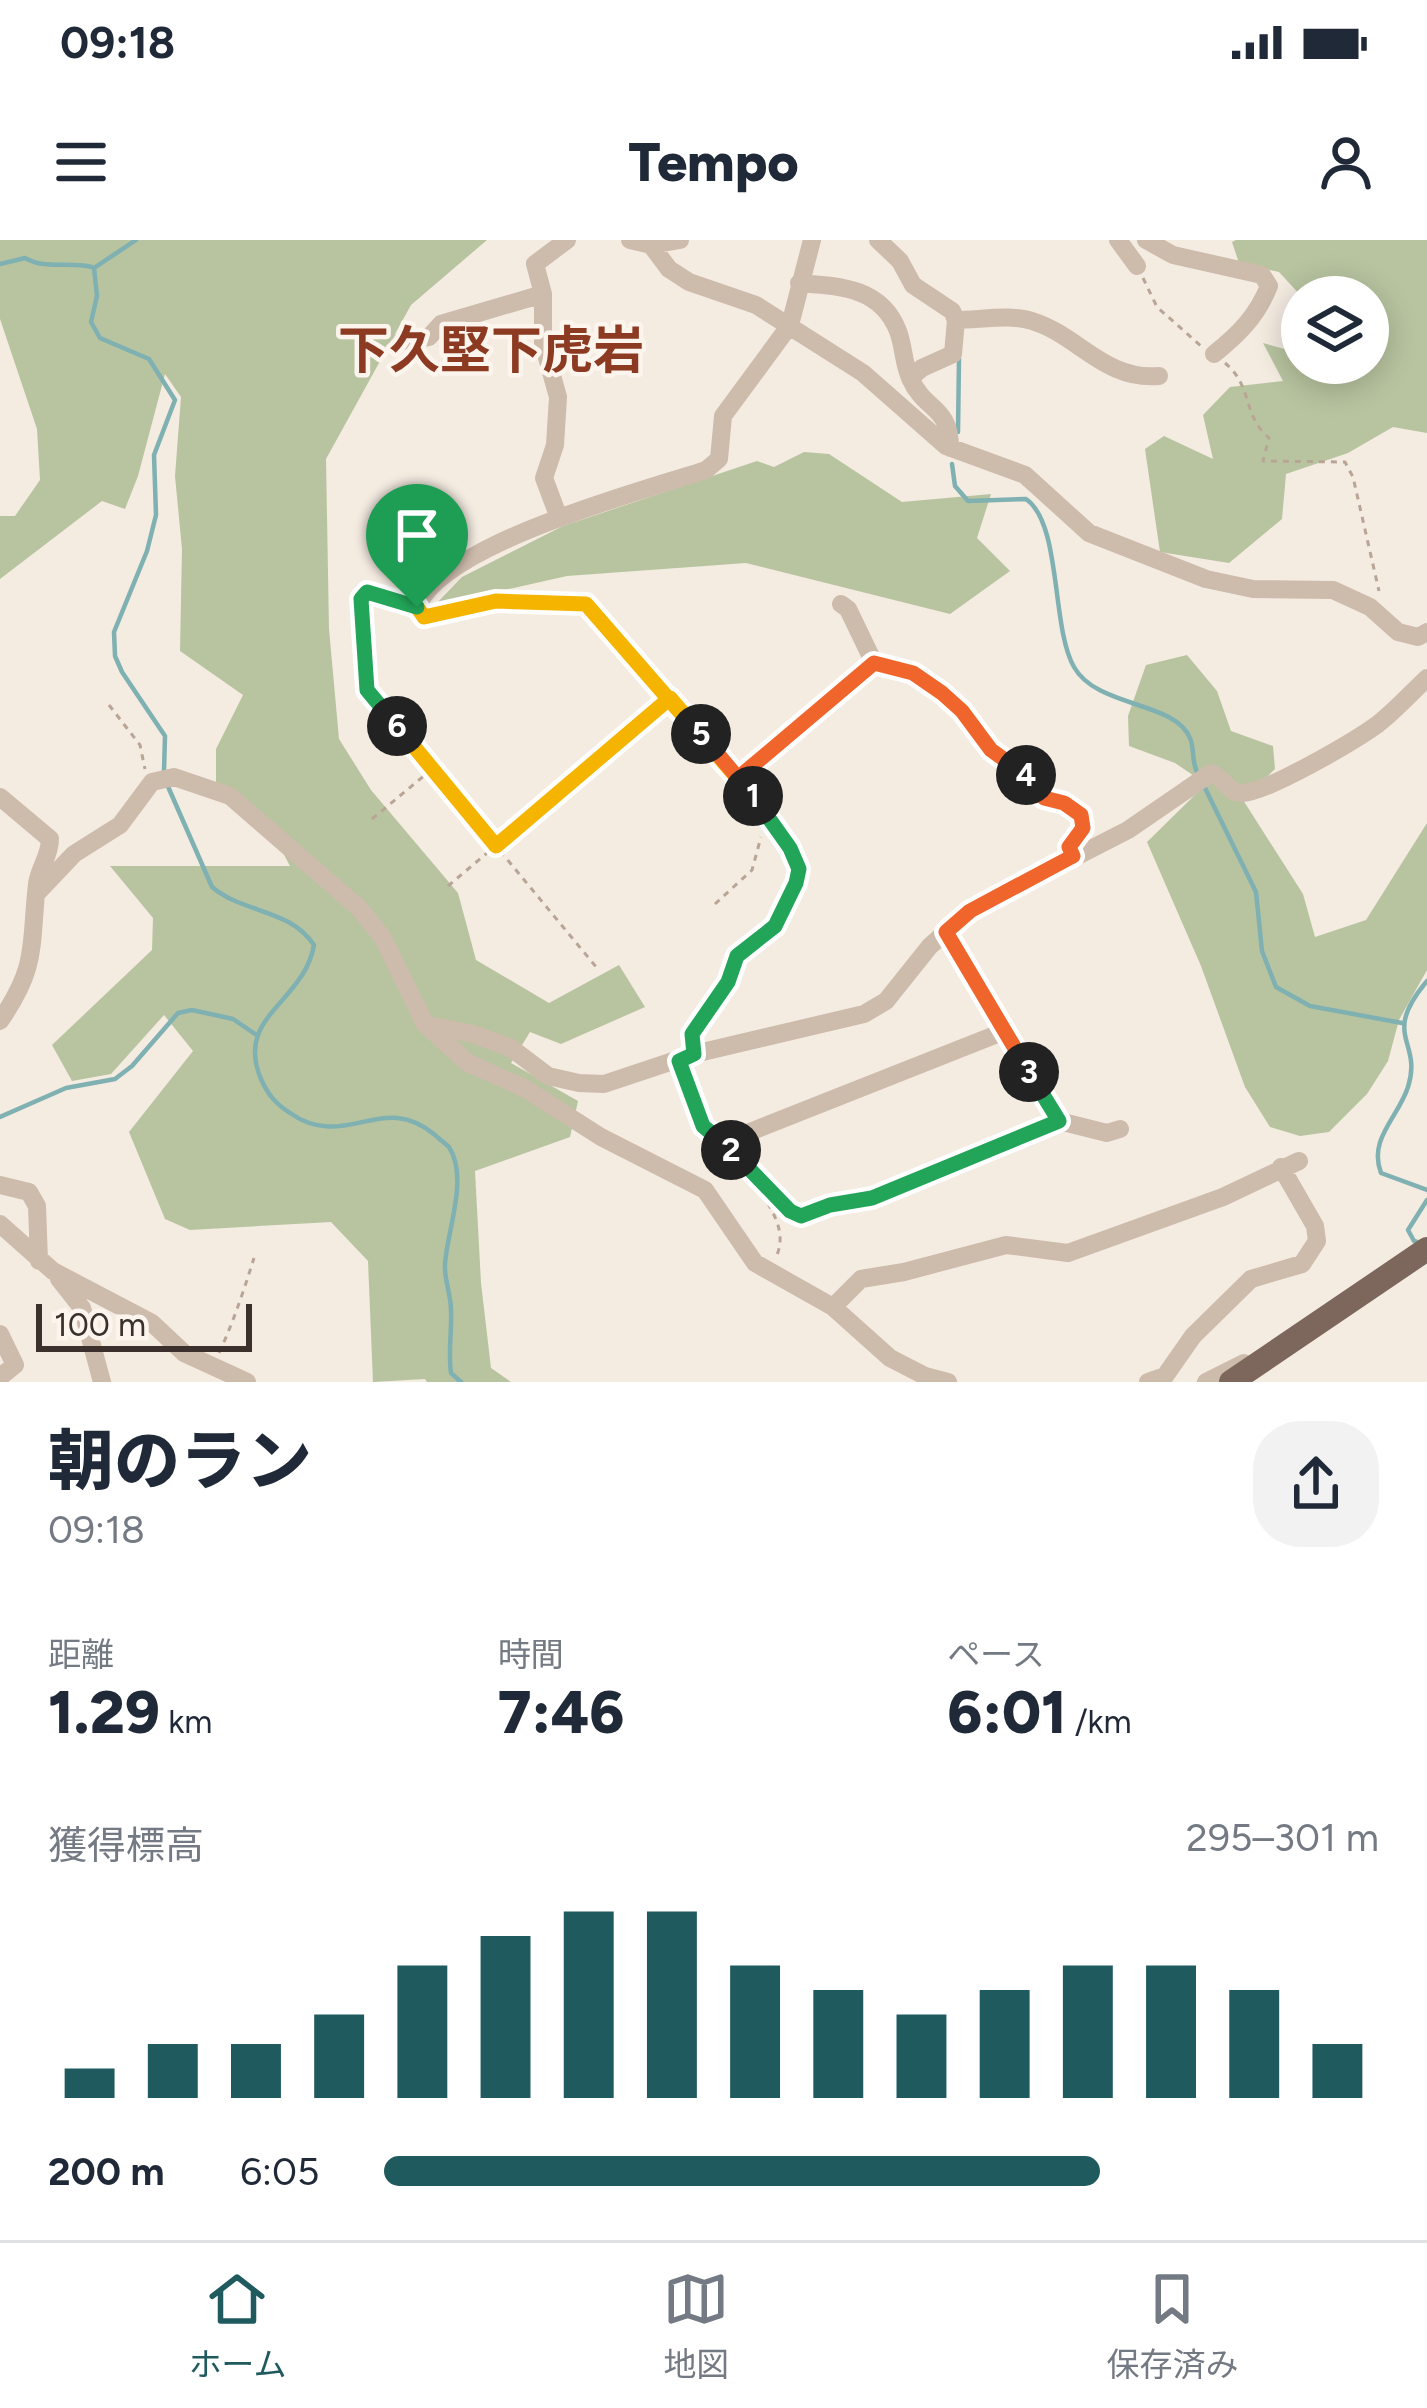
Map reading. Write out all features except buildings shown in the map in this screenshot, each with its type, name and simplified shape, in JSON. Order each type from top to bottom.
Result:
[{"type":"main road","points":[[1231,1382],[1427,1249]]},
{"type":"street","points":[[559,518],[544,478],[555,446],[558,397],[543,343],[536,264],[567,240]]},
{"type":"street","points":[[630,240],[651,245],[680,240]]},
{"type":"street","points":[[812,240],[790,325],[723,416],[719,459],[706,470],[559,518],[458,566],[423,592],[417,607],[424,617],[496,601],[586,604],[738,778],[790,848],[799,869],[775,926],[737,956],[728,982],[692,1034],[687,1058],[703,1126],[719,1139],[727,1141],[1005,1031]]},
{"type":"street","points":[[878,240],[900,261],[914,286],[952,311],[956,320],[953,355],[910,378]]},
{"type":"street","points":[[1118,240],[1137,266]]},
{"type":"street","points":[[1146,240],[1173,255],[1262,275],[1269,286],[1243,331],[1214,354]]},
{"type":"street","points":[[651,245],[669,269],[689,282],[756,305],[863,373],[950,448],[1025,475],[1089,532],[1206,579],[1253,589],[1333,590],[1370,607],[1398,632],[1418,637],[1427,632]]},
{"type":"street","points":[[799,283],[849,286],[877,300],[896,325],[910,378],[925,404],[939,409],[947,419],[950,448]]},
{"type":"street","points":[[401,341],[429,337],[441,324],[542,294]]},
{"type":"street","points":[[956,320],[1030,320],[1111,369],[1159,376]]},
{"type":"street","points":[[842,604],[874,663],[913,673],[942,693],[991,750],[1031,779],[1044,798],[1064,803],[1081,815],[1083,828],[1069,847],[1073,856]]},
{"type":"street","points":[[425,1024],[492,1040],[548,1076],[579,1083],[621,1081],[687,1058],[874,1010],[970,911],[1128,830],[1202,780],[1220,775],[1233,791],[1244,794],[1268,785],[1377,724],[1427,678]]},
{"type":"street","points":[[37,893],[74,854],[120,825],[157,784],[230,796],[360,909],[383,938],[425,1024],[468,1063],[524,1088],[601,1137],[705,1190],[755,1263],[832,1307],[890,1358],[948,1382]]},
{"type":"street","points":[[0,797],[50,839],[50,853],[37,879],[32,960],[25,985],[0,1021]]},
{"type":"street","points":[[946,932],[1059,1121],[1107,1133],[1120,1130]]},
{"type":"street","points":[[832,1307],[861,1279],[1006,1245],[1068,1253],[1223,1197],[1290,1164],[1317,1241],[1302,1264],[1251,1279],[1193,1336],[1165,1376],[1148,1382]]},
{"type":"street","points":[[0,1185],[29,1192],[37,1206],[46,1266]]},
{"type":"street","points":[[0,1224],[82,1308],[102,1382]]},
{"type":"street","points":[[46,1266],[152,1323],[184,1353],[248,1382]]},
{"type":"street","points":[[0,1334],[15,1365],[0,1377]]},
{"type":"street","points":[[1206,1382],[1240,1364],[1261,1363]]},
{"type":"path","points":[[1137,266],[1157,307],[1243,381],[1254,425],[1269,437],[1263,461],[1345,462],[1353,477],[1379,591]]},
{"type":"path","points":[[417,607],[380,593],[367,592],[361,599],[367,690],[598,968]]},
{"type":"path","points":[[738,778],[874,663]]},
{"type":"path","points":[[448,886],[670,698]]},
{"type":"path","points":[[109,705],[140,745],[157,784]]},
{"type":"path","points":[[372,819],[432,768]]},
{"type":"path","points":[[715,904],[752,870],[771,820]]},
{"type":"path","points":[[719,1139],[790,1211],[801,1216],[872,1198],[1059,1121]]},
{"type":"path","points":[[755,1173],[778,1216],[779,1268]]},
{"type":"path","points":[[213,1366],[245,1292],[254,1258]]},
{"type":"green space","points":[[0,240],[487,240],[411,305],[326,459],[329,629],[339,739],[371,790],[458,893],[476,960],[549,1003],[619,965],[645,1007],[561,1044],[530,1032],[511,1063],[578,1101],[570,1137],[475,1171],[491,1368],[511,1382],[373,1382],[368,1261],[331,1222],[190,1230],[165,1219],[129,1132],[193,1051],[164,1015],[111,1074],[72,1081],[52,1045],[152,950],[153,918],[110,866],[290,866],[270,828],[216,782],[216,749],[243,695],[180,651],[182,549],[175,476],[181,397],[165,374],[125,509],[102,501],[0,579],[0,516],[15,516],[40,480],[37,429],[0,319]]},
{"type":"green space","points":[[1427,240],[1427,433],[1393,427],[1348,453],[1286,474],[1282,519],[1229,563],[1160,552],[1145,449],[1164,436],[1213,459],[1203,415],[1230,387],[1281,381],[1389,384],[1389,276],[1283,276],[1239,263],[1232,242]]},
{"type":"green space","points":[[1263,343],[1281,348],[1281,377]]},
{"type":"green space","points":[[804,452],[829,454],[902,502],[991,494],[977,538],[1010,571],[950,614],[746,563],[567,576],[434,606],[462,577],[563,526],[757,461],[774,467]]},
{"type":"green space","points":[[1187,655],[1217,691],[1231,731],[1273,746],[1275,769],[1243,800],[1303,894],[1315,937],[1366,920],[1427,823],[1427,970],[1399,1020],[1388,1061],[1367,1094],[1329,1132],[1300,1136],[1270,1127],[1245,1087],[1201,966],[1147,842],[1206,784],[1175,763],[1129,746],[1128,716],[1146,665]]},
{"type":"waterway","points":[[136,240],[94,268],[97,296],[91,322],[100,338],[149,359],[175,400],[154,455],[156,515],[147,551],[114,632],[115,656],[122,672],[165,736],[164,771]]},
{"type":"waterway","points":[[0,264],[25,258],[41,264],[92,267]]},
{"type":"waterway","points":[[958,432],[959,359]]},
{"type":"waterway","points":[[952,464],[955,486],[968,501],[1026,499],[1037,512],[1051,553],[1062,627],[1074,667],[1100,690],[1182,726],[1190,738],[1198,774]]},
{"type":"waterway","points":[[166,782],[212,887],[292,924],[314,945],[298,982],[263,1024],[256,1040],[255,1058],[270,1094],[285,1110],[310,1123],[329,1127],[398,1118],[416,1123],[449,1147],[457,1189],[445,1270],[451,1304],[451,1373],[461,1382]]},
{"type":"waterway","points":[[1203,784],[1256,892],[1262,951],[1276,987],[1310,1006],[1402,1023]]},
{"type":"waterway","points":[[1427,981],[1406,1015],[1411,1058],[1408,1087],[1378,1150],[1381,1173],[1427,1190]]},
{"type":"waterway","points":[[0,1117],[66,1088],[115,1079],[178,1013],[192,1010],[233,1019],[255,1034]]},
{"type":"waterway","points":[[1420,1243],[1408,1230],[1427,1200]]},
{"type":"district","name":"下久堅下虎岩","points":[[491,350]]},
{"type":"route","points":[[417,607],[380,593],[367,592],[361,599],[367,690],[496,846],[670,698],[738,778],[874,663],[913,673],[942,693],[991,750],[1031,779],[1044,798],[1064,803],[1081,815],[1083,828],[1069,847],[1073,856],[970,911],[946,932],[1059,1121],[872,1198],[801,1216],[790,1211],[703,1126],[679,1061],[694,1054],[692,1034],[728,982],[737,956],[775,926],[785,911],[799,869],[790,848],[738,778],[670,698],[604,622],[586,604],[496,601],[424,617],[417,607]]}]
